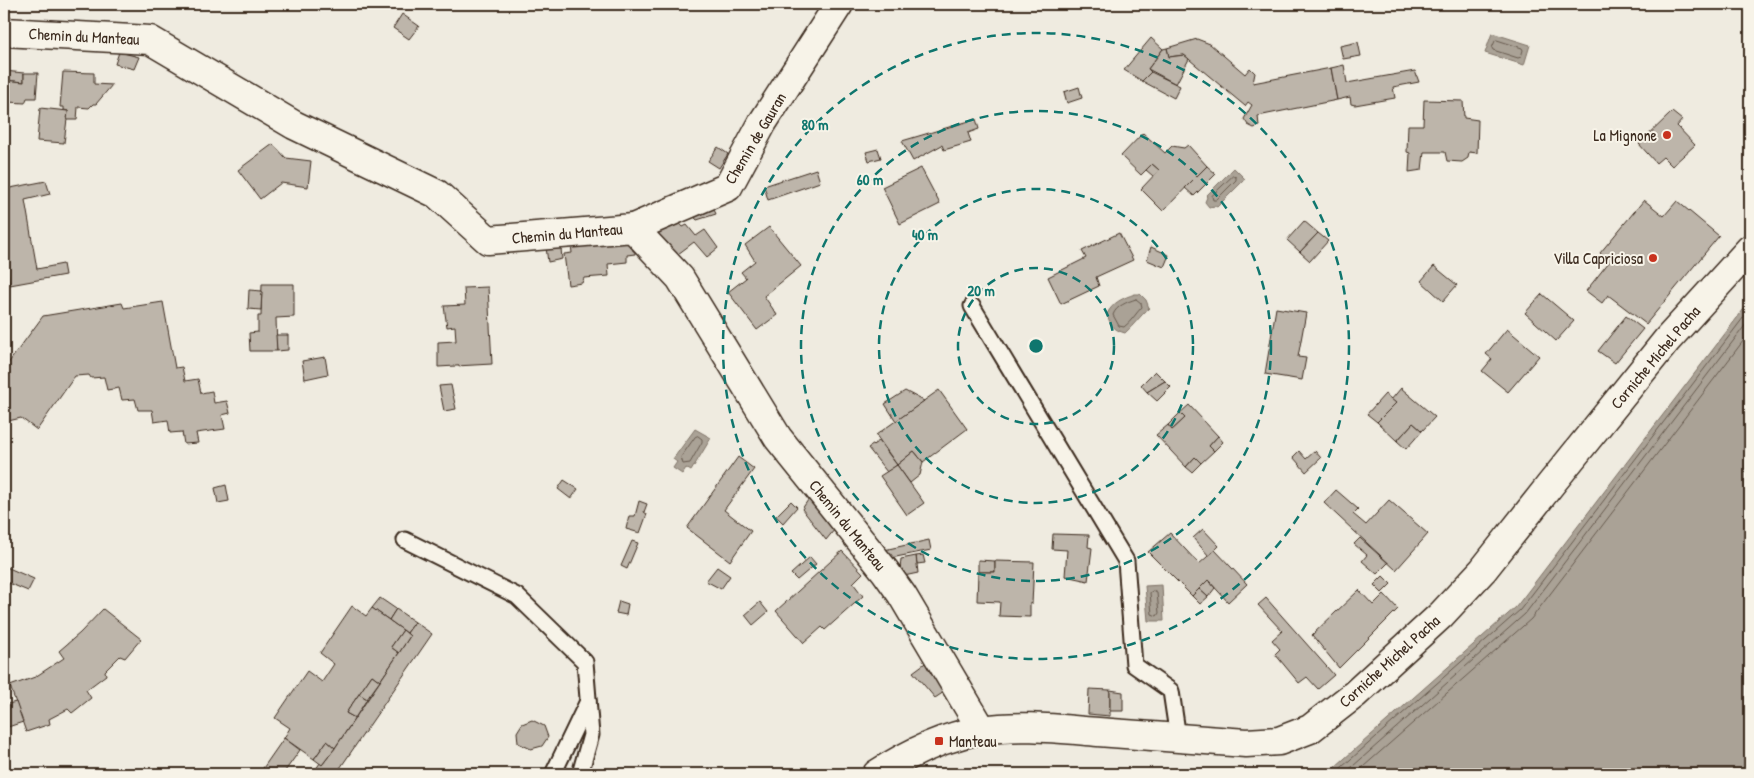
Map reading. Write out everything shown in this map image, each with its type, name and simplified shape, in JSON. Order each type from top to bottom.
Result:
[{"type":"street","name":"Chemin de Gauran","points":[[633,228],[728,186],[764,122],[839,4]]},
{"type":"street","name":"Chemin du Manteau","points":[[4,32],[150,40],[294,125],[437,194],[488,240],[633,228],[680,278],[778,438],[885,571],[902,595],[982,730]]},
{"type":"street","name":"Corniche Michel Pacha","points":[[877,774],[921,748],[939,741],[982,730],[1012,727],[1049,728],[1246,743],[1278,741],[1310,729],[1355,694],[1441,615],[1484,570],[1667,340],[1750,248]]},
{"type":"lane","points":[[972,306],[1126,561],[1134,665],[1170,691],[1178,738]]},
{"type":"lane","points":[[405,540],[518,596],[585,662],[591,735],[580,774]]},
{"type":"lane","points":[[553,774],[588,701]]},
{"type":"water","points":[[1492,33],[1530,45],[1524,65],[1485,53]]},
{"type":"water","points":[[1234,168],[1245,179],[1217,207],[1209,207],[1205,202],[1206,196]]},
{"type":"water","points":[[1135,294],[1140,294],[1146,300],[1149,308],[1125,333],[1113,326],[1107,314],[1112,306],[1119,301]]},
{"type":"water","points":[[1750,301],[1750,774],[1327,774],[1516,607]]},
{"type":"water","points":[[695,429],[711,438],[691,471],[686,468],[682,474],[673,468],[677,462],[673,459]]},
{"type":"water","points":[[1162,585],[1164,621],[1148,621],[1145,586]]},
{"type":"building","points":[[402,14],[419,26],[409,39],[393,28]]},
{"type":"building","points":[[1151,38],[1163,49],[1148,69],[1151,72],[1142,81],[1124,70]]},
{"type":"building","points":[[1197,39],[1210,44],[1245,74],[1250,68],[1255,73],[1253,83],[1331,68],[1337,100],[1258,116],[1259,126],[1254,128],[1248,125],[1244,119],[1252,105],[1248,102],[1245,106],[1184,55],[1169,57],[1167,48]]},
{"type":"building","points":[[1358,42],[1361,56],[1343,59],[1340,46]]},
{"type":"building","points":[[1167,48],[1169,57],[1184,55],[1189,59],[1176,84],[1148,69],[1163,49]]},
{"type":"building","points":[[119,52],[139,57],[134,69],[115,64]]},
{"type":"building","points":[[1344,65],[1347,83],[1415,71],[1419,82],[1393,87],[1395,98],[1355,105],[1351,104],[1350,97],[1337,100],[1331,68]]},
{"type":"building","points":[[4,71],[24,73],[24,82],[4,80]]},
{"type":"building","points":[[63,72],[94,73],[94,84],[112,85],[96,104],[89,108],[78,107],[77,120],[67,120],[68,111],[64,110],[64,107],[60,107]]},
{"type":"building","points":[[1151,72],[1180,86],[1174,98],[1142,81]]},
{"type":"building","points":[[24,73],[38,73],[36,98],[27,98],[25,103],[7,102],[7,98],[4,98],[4,80],[24,82]]},
{"type":"building","points":[[1079,87],[1082,98],[1067,103],[1064,92]]},
{"type":"building","points":[[1424,100],[1463,101],[1464,118],[1478,120],[1477,153],[1469,152],[1468,158],[1462,162],[1447,161],[1445,152],[1424,152],[1422,170],[1409,172],[1410,153],[1407,152],[1408,125],[1423,125]]},
{"type":"building","points":[[40,108],[68,111],[64,143],[37,141]]},
{"type":"building","name":"La Mignone","points":[[1672,112],[1682,120],[1677,126],[1695,145],[1672,166],[1663,157],[1656,163],[1639,144]]},
{"type":"building","points":[[976,119],[979,129],[968,133],[971,142],[944,150],[942,145],[913,161],[902,141]]},
{"type":"building","points":[[1143,133],[1165,153],[1172,146],[1184,148],[1188,145],[1207,166],[1163,211],[1141,189],[1159,170],[1152,164],[1141,175],[1121,156]]},
{"type":"building","points":[[273,144],[286,158],[311,161],[308,187],[281,183],[260,199],[238,170]]},
{"type":"building","points":[[718,147],[728,154],[719,168],[708,161]]},
{"type":"building","points":[[878,149],[881,158],[869,161],[866,152]]},
{"type":"building","points":[[1152,164],[1159,170],[1153,176],[1146,170]]},
{"type":"building","points":[[1207,166],[1216,174],[1194,196],[1185,188]]},
{"type":"building","points":[[921,168],[940,204],[900,224],[882,187]]},
{"type":"building","points":[[816,169],[820,182],[768,200],[764,186]]},
{"type":"building","points":[[46,181],[50,194],[25,200],[37,269],[63,264],[65,275],[10,285],[8,274],[4,275],[4,183],[5,189]]},
{"type":"building","name":"Villa Capriciosa","points":[[1644,200],[1664,216],[1677,201],[1719,236],[1646,324],[1608,295],[1602,303],[1586,291],[1609,262],[1600,253]]},
{"type":"building","points":[[712,205],[716,214],[697,220],[690,212]]},
{"type":"building","points":[[675,218],[683,227],[687,225],[696,236],[705,230],[718,248],[707,257],[694,242],[674,257],[652,232]]},
{"type":"building","points":[[1304,221],[1318,233],[1300,252],[1287,240]]},
{"type":"building","points":[[769,227],[801,266],[764,296],[777,315],[757,330],[728,292],[746,278],[741,272],[755,261],[745,245]]},
{"type":"building","points":[[1119,233],[1133,260],[1096,277],[1099,286],[1061,304],[1048,277],[1086,258],[1082,251]]},
{"type":"building","points":[[1318,233],[1328,241],[1310,261],[1300,252]]},
{"type":"building","points":[[570,236],[632,238],[635,254],[627,255],[627,262],[608,264],[609,276],[584,278],[582,283],[568,285],[564,254],[572,253]]},
{"type":"building","points":[[560,238],[562,259],[548,262],[545,240]]},
{"type":"building","points":[[1151,247],[1169,255],[1164,267],[1147,260]]},
{"type":"building","points":[[1434,266],[1457,285],[1443,301],[1421,281]]},
{"type":"building","points":[[262,284],[294,284],[294,317],[276,318],[277,351],[250,351],[249,333],[258,332],[258,316],[261,316]]},
{"type":"building","points":[[488,287],[492,364],[438,367],[438,342],[456,341],[455,326],[447,327],[444,306],[465,305],[464,288]]},
{"type":"building","points":[[249,290],[262,291],[261,310],[248,309]]},
{"type":"building","points":[[1542,294],[1574,321],[1556,341],[1525,313]]},
{"type":"building","points":[[163,302],[175,368],[182,367],[185,381],[198,379],[201,393],[212,391],[214,403],[227,401],[230,413],[222,415],[225,429],[196,433],[198,443],[184,444],[182,432],[170,433],[168,420],[154,422],[152,410],[138,410],[135,399],[122,400],[119,388],[107,390],[104,377],[91,378],[89,375],[75,376],[37,430],[21,418],[4,422],[4,369],[43,316],[122,303],[124,308]]},
{"type":"building","points":[[1276,308],[1306,313],[1298,357],[1306,358],[1302,380],[1265,374]]},
{"type":"building","points":[[1626,316],[1643,329],[1615,363],[1598,351]]},
{"type":"building","points":[[1507,329],[1539,356],[1508,392],[1482,371],[1492,359],[1486,354]]},
{"type":"building","points":[[276,335],[288,335],[288,350],[277,351]]},
{"type":"building","points":[[325,357],[328,374],[305,379],[302,361]]},
{"type":"building","points":[[1155,371],[1165,381],[1147,392],[1141,385]]},
{"type":"building","points":[[1165,381],[1171,387],[1157,401],[1147,392]]},
{"type":"building","points":[[451,385],[456,409],[444,411],[439,386]]},
{"type":"building","points":[[1401,388],[1435,417],[1422,431],[1413,423],[1397,441],[1377,422],[1396,403],[1391,400]]},
{"type":"building","points":[[939,390],[967,429],[923,462],[914,451],[897,465],[876,435]]},
{"type":"building","points":[[905,391],[924,401],[896,421],[885,404]]},
{"type":"building","points":[[1385,394],[1396,403],[1377,422],[1367,414]]},
{"type":"building","points":[[1189,405],[1218,436],[1209,446],[1214,451],[1201,463],[1195,457],[1186,467],[1156,435],[1168,425],[1172,430],[1185,418],[1180,413]]},
{"type":"building","points":[[1180,413],[1185,418],[1172,430],[1168,425]]},
{"type":"building","points":[[1413,423],[1422,431],[1406,449],[1397,441]]},
{"type":"building","points":[[1218,436],[1223,442],[1214,451],[1209,446]]},
{"type":"building","points":[[879,441],[897,465],[887,472],[868,448]]},
{"type":"building","points":[[914,451],[923,462],[920,475],[910,483],[897,465]]},
{"type":"building","points":[[1299,451],[1306,459],[1315,451],[1321,458],[1306,472],[1293,457]]},
{"type":"building","points":[[738,457],[754,469],[724,510],[751,531],[730,561],[687,528]]},
{"type":"building","points":[[1195,457],[1201,463],[1192,472],[1186,467]]},
{"type":"building","points":[[897,465],[924,503],[907,515],[880,476]]},
{"type":"building","points":[[564,480],[578,489],[571,499],[558,489]]},
{"type":"building","points":[[226,485],[229,501],[218,503],[215,488]]},
{"type":"building","points":[[1336,490],[1358,509],[1353,514],[1366,525],[1389,500],[1428,534],[1396,570],[1324,503]]},
{"type":"building","points":[[814,491],[839,524],[826,540],[802,509]]},
{"type":"building","points":[[639,501],[647,504],[644,512],[647,514],[640,533],[626,529],[629,516],[635,516]]},
{"type":"building","points":[[791,501],[797,507],[783,523],[776,516]]},
{"type":"building","points":[[1203,529],[1219,546],[1209,556],[1193,538]]},
{"type":"building","points":[[1170,533],[1199,564],[1215,550],[1247,584],[1228,602],[1208,580],[1192,596],[1148,552]]},
{"type":"building","points":[[1053,534],[1089,535],[1088,547],[1092,548],[1088,581],[1065,576],[1067,550],[1052,549]]},
{"type":"building","points":[[1360,538],[1388,563],[1377,574],[1362,561],[1367,555],[1354,544]]},
{"type":"building","points":[[929,540],[931,550],[886,559],[884,550]]},
{"type":"building","points":[[632,541],[638,543],[627,569],[621,566]]},
{"type":"building","points":[[842,551],[863,573],[853,583],[863,596],[825,630],[822,627],[804,643],[776,611]]},
{"type":"building","points":[[923,555],[925,563],[917,564],[916,556]]},
{"type":"building","points":[[916,556],[918,573],[904,576],[900,568],[901,559]]},
{"type":"building","points":[[810,557],[816,564],[797,580],[791,574]]},
{"type":"building","points":[[978,560],[995,561],[995,572],[978,572]]},
{"type":"building","points":[[995,561],[1034,562],[1030,617],[999,616],[1000,602],[977,601],[978,572],[995,572]]},
{"type":"building","points":[[4,566],[34,579],[28,591],[4,581]]},
{"type":"building","points":[[717,567],[730,576],[721,589],[706,581]]},
{"type":"building","points":[[1383,576],[1391,584],[1382,593],[1374,585]]},
{"type":"building","points":[[1208,580],[1215,588],[1208,597],[1199,589]]},
{"type":"building","points":[[1199,589],[1208,597],[1200,604],[1192,596]]},
{"type":"building","points":[[1359,590],[1373,605],[1384,594],[1398,609],[1339,668],[1312,635]]},
{"type":"building","points":[[380,598],[396,609],[389,620],[372,608]]},
{"type":"building","points":[[1266,598],[1334,675],[1318,689],[1307,677],[1299,683],[1275,654],[1280,649],[1272,640],[1282,631],[1258,605]]},
{"type":"building","points":[[619,601],[628,604],[626,615],[616,613]]},
{"type":"building","points":[[760,602],[768,612],[753,625],[745,615]]},
{"type":"building","points":[[352,606],[366,616],[372,608],[403,630],[391,647],[399,653],[380,681],[372,675],[346,713],[355,718],[335,748],[327,741],[314,759],[284,738],[290,728],[275,718],[307,671],[322,682],[334,664],[320,653]]},
{"type":"building","points":[[103,609],[141,639],[125,658],[120,656],[105,671],[106,675],[86,690],[91,698],[72,713],[68,709],[49,719],[50,724],[26,732],[10,686],[35,677],[64,658],[59,651]]},
{"type":"building","points":[[396,609],[415,622],[407,633],[389,620]]},
{"type":"building","points":[[415,622],[432,634],[336,774],[317,774],[314,772],[335,748],[399,653],[410,636],[407,633]]},
{"type":"building","points":[[403,630],[410,636],[399,653],[391,647]]},
{"type":"building","points":[[932,658],[950,688],[935,698],[913,672]]},
{"type":"building","points":[[372,675],[380,681],[367,699],[359,694]]},
{"type":"building","points":[[1089,689],[1110,690],[1110,716],[1088,714]]},
{"type":"building","points":[[1110,690],[1123,692],[1123,711],[1110,711]]},
{"type":"building","points":[[359,694],[367,699],[355,718],[346,713]]},
{"type":"building","points":[[16,702],[23,722],[8,727],[4,715],[4,705]]},
{"type":"building","points":[[532,720],[544,726],[548,737],[542,746],[531,749],[518,743],[517,732],[522,724]]},
{"type":"building","points":[[284,738],[300,750],[283,774],[259,774]]},
{"type":"building","points":[[327,741],[335,748],[322,765],[314,759]]},
{"type":"place","name":"La Mignone","points":[[1667,135]]},
{"type":"place","name":"Villa Capriciosa","points":[[1653,258]]},
{"type":"place","name":"Manteau","points":[[939,741]]}]
